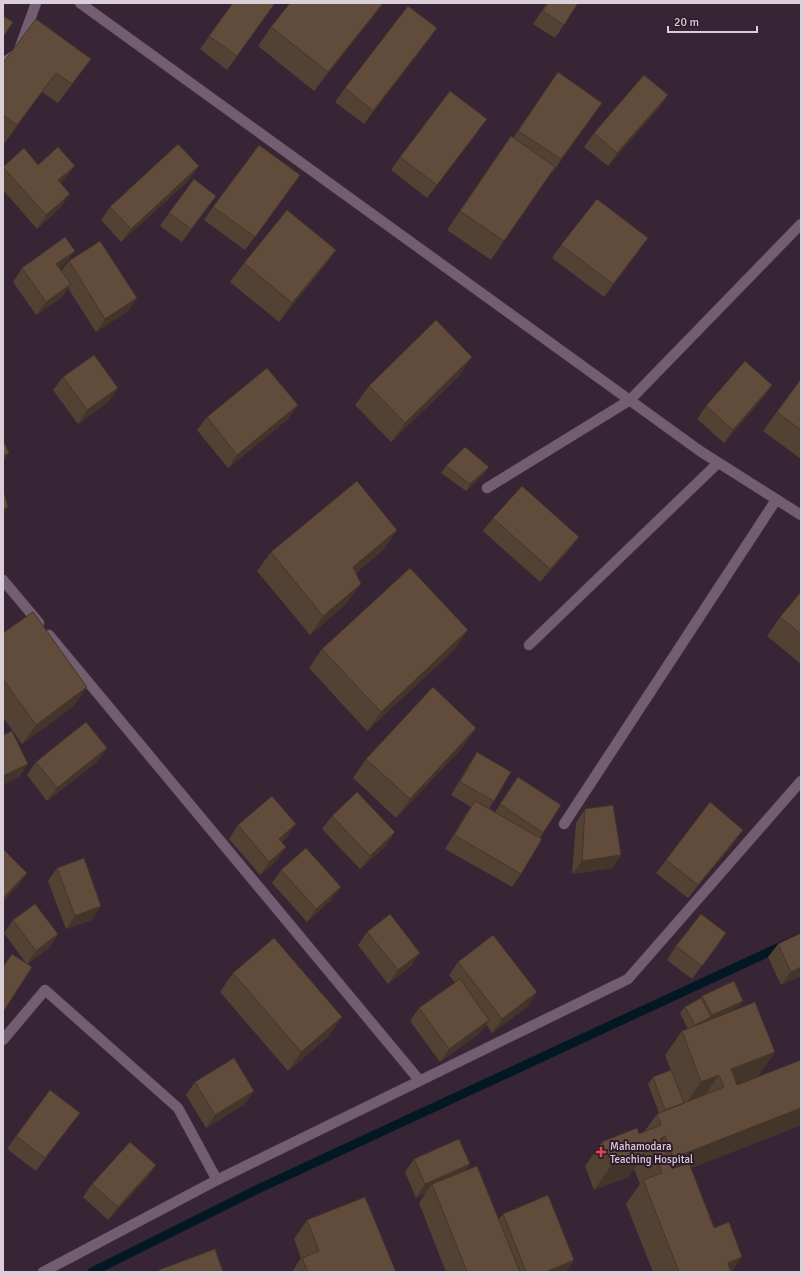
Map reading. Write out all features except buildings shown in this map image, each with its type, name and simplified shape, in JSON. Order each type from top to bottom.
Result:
[{"type":"street","points":[[3,63],[18,53],[36,3]]},
{"type":"street","points":[[80,3],[718,463],[801,515]]},
{"type":"street","points":[[487,488],[630,400],[801,224]]},
{"type":"street","points":[[529,645],[718,463]]},
{"type":"street","points":[[564,824],[776,500]]},
{"type":"street","points":[[3,580],[420,1081]]},
{"type":"street","points":[[43,1272],[217,1180],[628,979],[801,781]]},
{"type":"street","points":[[3,1040],[45,990],[178,1108],[217,1180]]},
{"type":"waterway","points":[[92,1272],[258,1189],[801,937]]},
{"type":"place","name":"Mahamodara Teaching Hospital","points":[[601,1152]]}]
